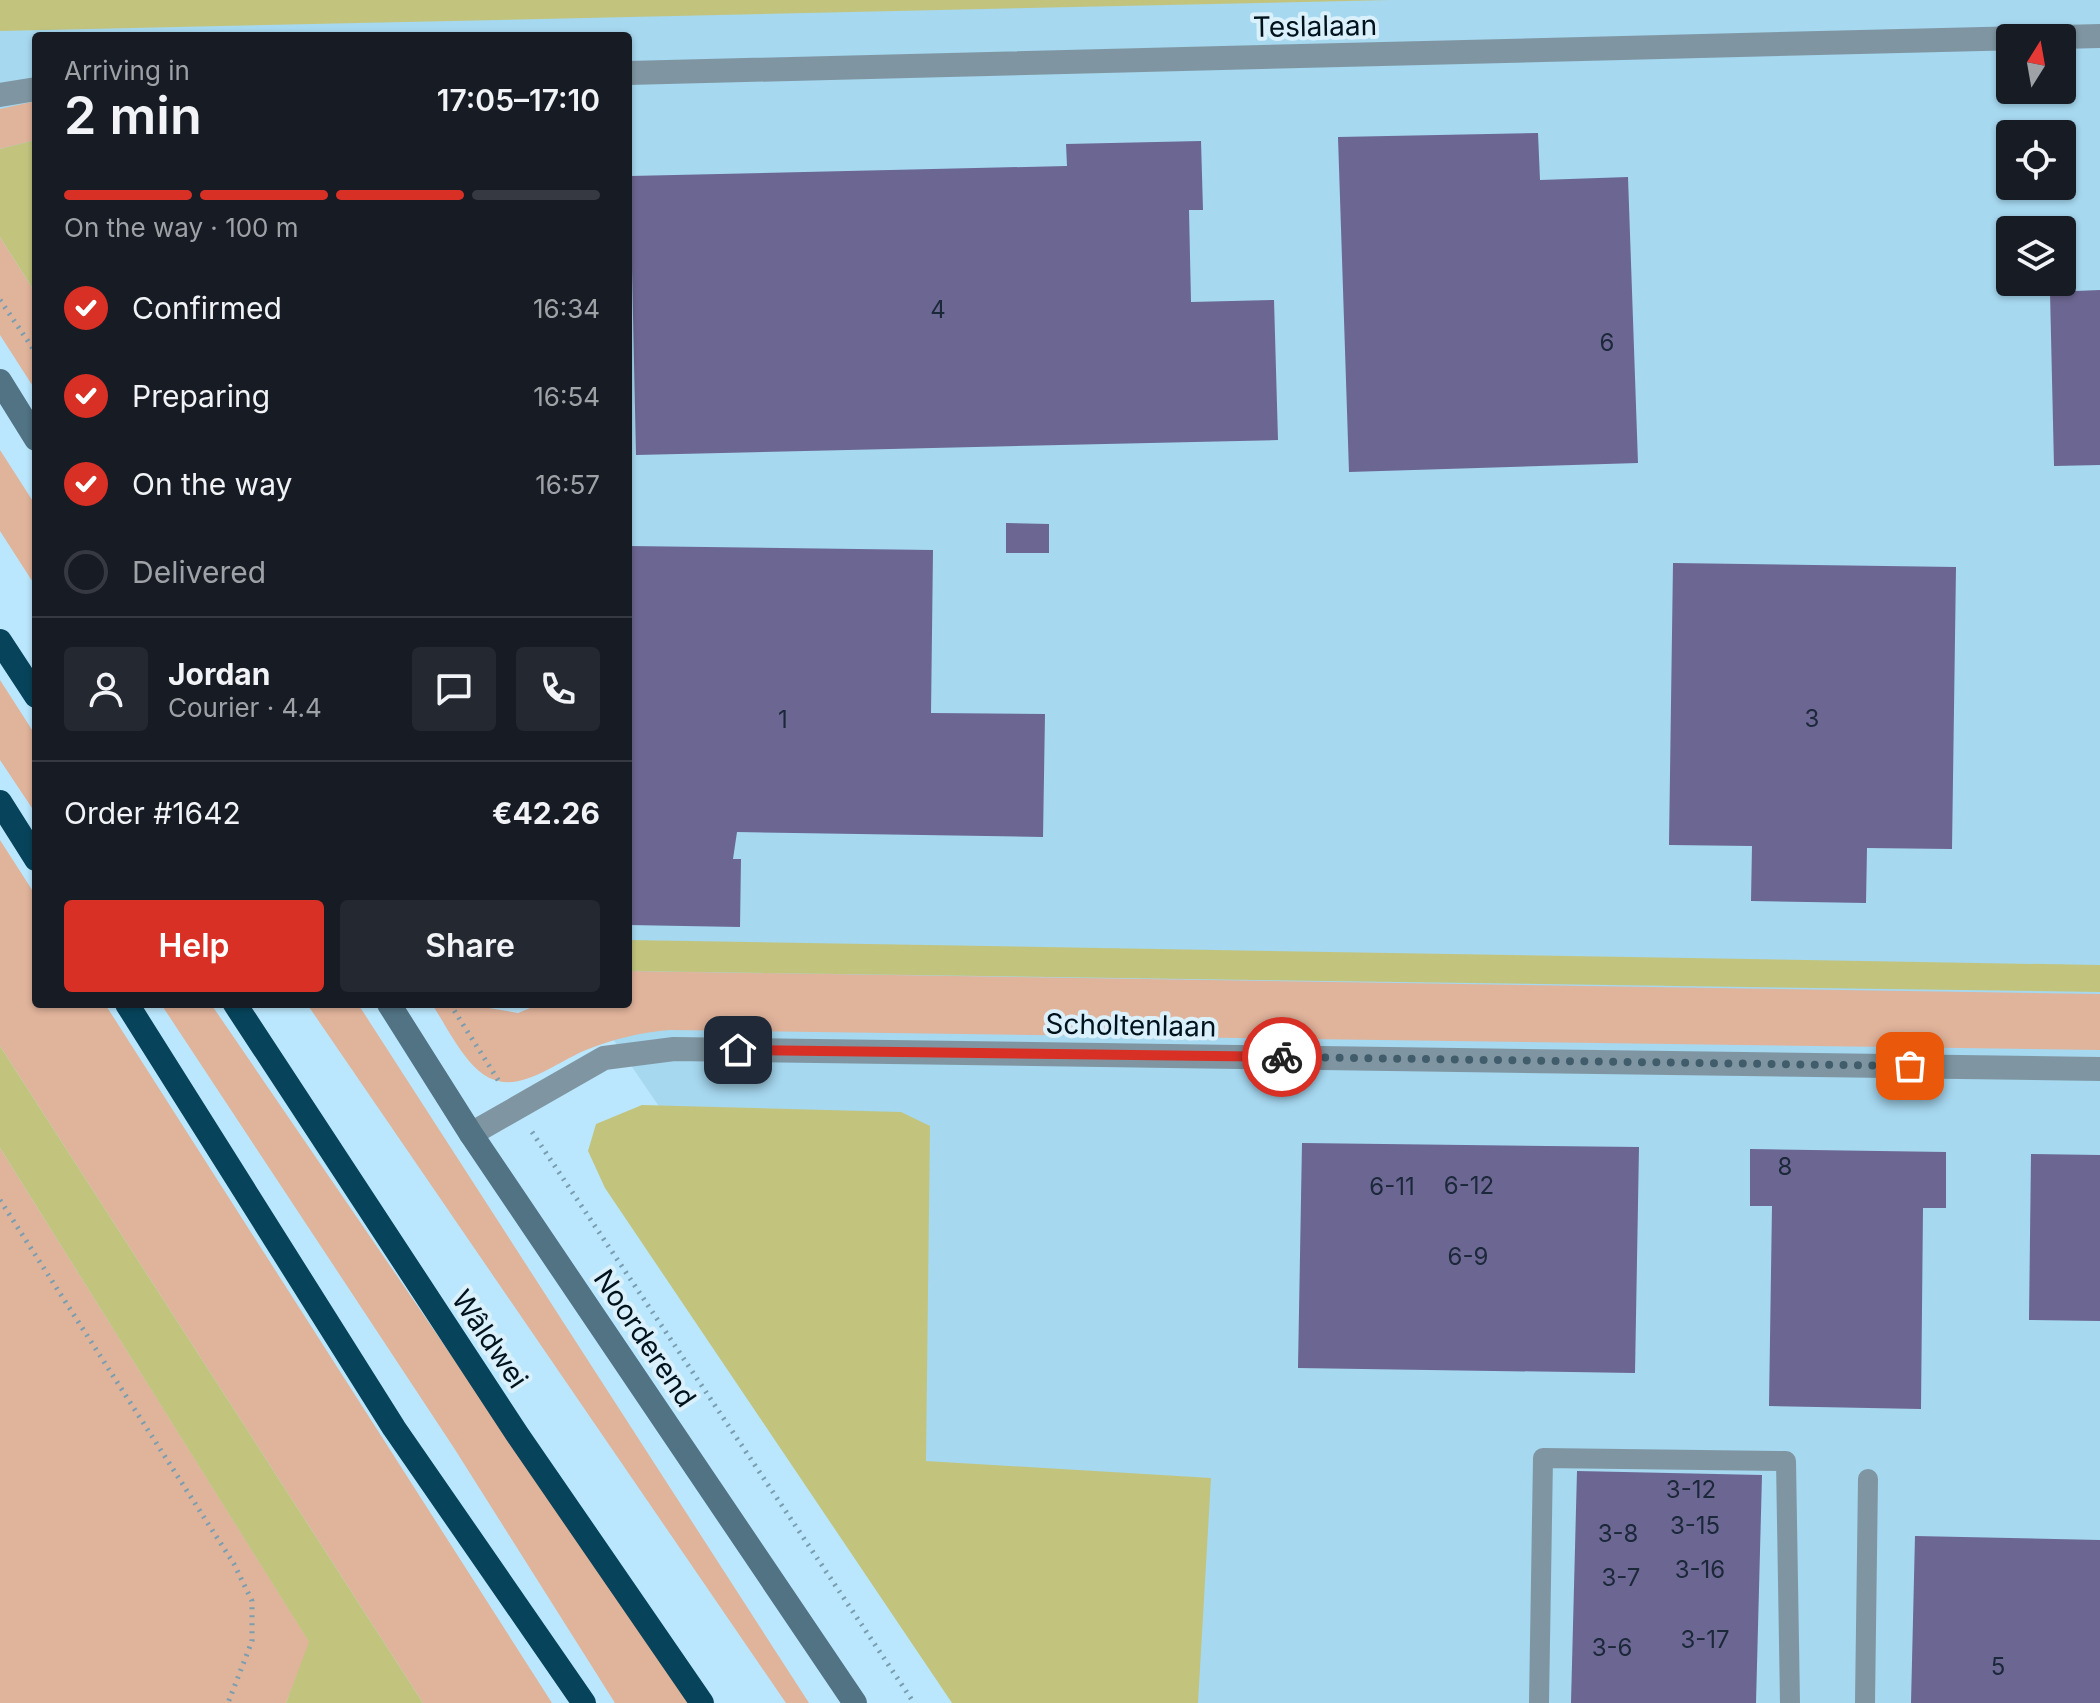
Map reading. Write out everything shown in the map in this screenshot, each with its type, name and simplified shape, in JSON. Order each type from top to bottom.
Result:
[{"type":"highway","points":[[0,641],[32,690]]},
{"type":"highway","points":[[0,802],[32,853]]},
{"type":"highway","points":[[130,1008],[394,1428],[584,1703]]},
{"type":"highway","name":"Wâldwei","points":[[238,1008],[517,1434],[702,1703]]},
{"type":"street","name":"Teslalaan","points":[[632,73],[2100,36]]},
{"type":"street","points":[[0,95],[32,90]]},
{"type":"street","points":[[0,381],[32,433]]},
{"type":"street","name":"Noorderend","points":[[392,1008],[471,1134],[855,1703]]},
{"type":"street","name":"Scholtenlaan","points":[[471,1134],[604,1058],[674,1049],[2100,1069]]},
{"type":"lane","points":[[1539,1703],[1543,1458],[1786,1461],[1790,1703]]},
{"type":"lane","points":[[1865,1703],[1868,1479]]},
{"type":"path","points":[[0,300],[32,347]]},
{"type":"path","points":[[453,1008],[914,1703]]},
{"type":"path","points":[[0,1200],[234,1564],[252,1601],[252,1641],[228,1703]]},
{"type":"shaded area","points":[[0,0],[1390,0],[0,31]]},
{"type":"shaded area","points":[[353,0],[2100,0],[2100,1703],[1067,1703],[592,1008],[632,1008],[632,32],[32,32],[32,189],[0,142],[0,7]]},
{"type":"shaded area","points":[[32,102],[32,141],[0,149],[0,109]]},
{"type":"shaded area","points":[[32,141],[32,288],[0,237],[0,149]]},
{"type":"shaded area","points":[[0,237],[32,288],[32,385],[0,335]]},
{"type":"shaded area","points":[[0,450],[32,500],[32,581],[0,531]]},
{"type":"shaded area","points":[[0,680],[32,730],[32,808],[0,760]]},
{"type":"shaded area","points":[[0,840],[32,890],[32,1008],[108,1008],[552,1703],[423,1703],[0,1046]]},
{"type":"shaded area","points":[[632,940],[2100,965],[2100,992],[632,971]]},
{"type":"shaded area","points":[[632,971],[2100,994],[2100,1050],[670,1030],[638,1034],[607,1043],[586,1050],[542,1073],[512,1082],[498,1081],[483,1074],[469,1061],[434,1008],[489,1008],[518,1013],[530,1008],[632,1008]]},
{"type":"shaded area","points":[[164,1008],[214,1008],[689,1703],[615,1703],[454,1448]]},
{"type":"shaded area","points":[[310,1008],[361,1008],[809,1703],[786,1703]]},
{"type":"shaded area","points":[[0,1046],[423,1703],[286,1703],[309,1642],[0,1148]]},
{"type":"shaded area","points":[[642,1105],[901,1112],[930,1126],[926,1461],[1211,1478],[1198,1703],[952,1703],[605,1188],[588,1151],[596,1124]]},
{"type":"shaded area","points":[[0,1148],[310,1643],[286,1703],[0,1703]]},
{"type":"building","points":[[1538,133],[1540,180],[1628,177],[1638,463],[1349,472],[1338,137]]},
{"type":"building","points":[[1201,141],[1203,210],[1189,210],[1191,302],[1274,300],[1278,440],[636,455],[632,176],[1067,166],[1066,144]]},
{"type":"building","points":[[2100,290],[2100,465],[2054,466],[2050,296],[2076,296],[2076,291]]},
{"type":"building","points":[[1006,523],[1049,524],[1049,553],[1006,553]]},
{"type":"building","points":[[632,546],[933,550],[931,713],[1045,714],[1043,837],[737,832],[733,859],[741,859],[740,927],[632,925]]},
{"type":"building","points":[[1673,563],[1956,567],[1952,849],[1867,848],[1866,903],[1751,901],[1752,846],[1669,845]]},
{"type":"building","points":[[1302,1143],[1639,1147],[1635,1373],[1298,1368]]},
{"type":"building","points":[[1750,1149],[1946,1152],[1946,1208],[1923,1208],[1921,1409],[1769,1406],[1772,1206],[1750,1206]]},
{"type":"building","points":[[2031,1154],[2100,1155],[2100,1321],[2029,1320]]},
{"type":"building","points":[[1577,1471],[1762,1475],[1756,1703],[1571,1703]]},
{"type":"building","points":[[1915,1536],[2100,1540],[2100,1703],[1911,1703]]},
{"type":"way so far","points":[[1282,1057],[1910,1066]]},
{"type":"route","points":[[738,1050],[1282,1057]]}]
